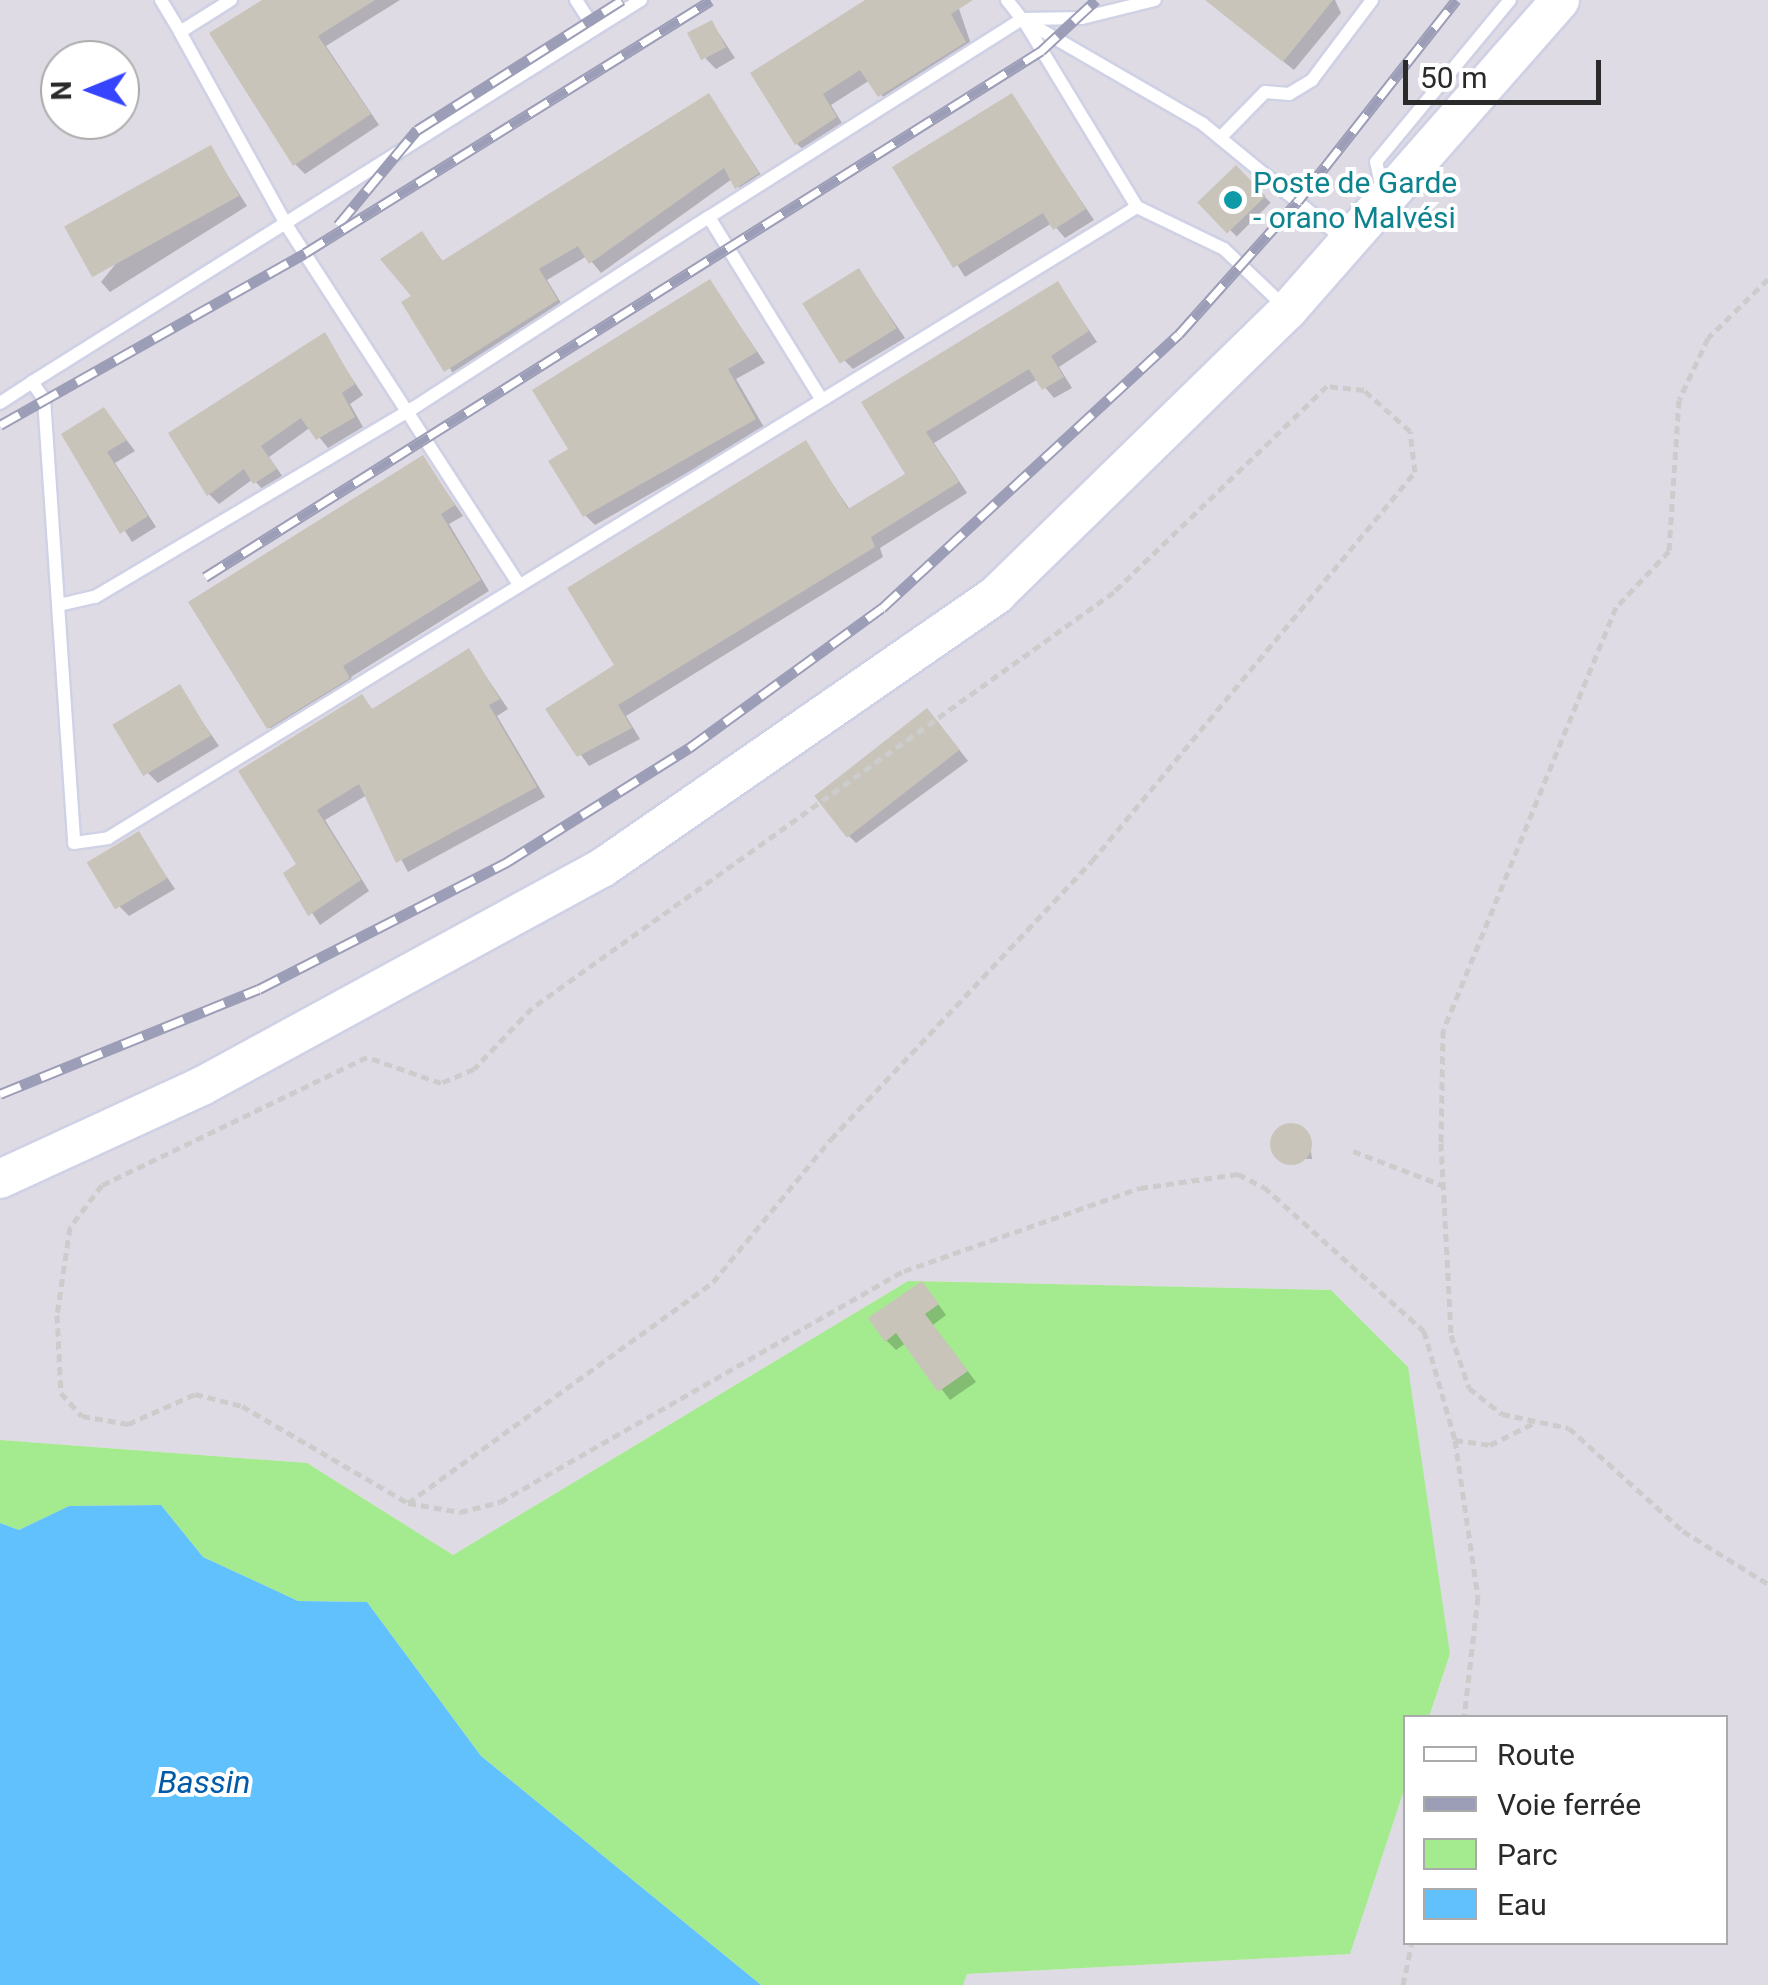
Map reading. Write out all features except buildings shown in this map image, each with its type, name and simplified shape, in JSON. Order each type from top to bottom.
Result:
[{"type":"street","points":[[0,1180],[202,1086],[602,868],[997,594],[1288,310],[1388,202],[1560,0]]},
{"type":"lane","points":[[161,0],[288,226],[519,584]]},
{"type":"lane","points":[[180,32],[231,0]]},
{"type":"lane","points":[[576,0],[594,28]]},
{"type":"lane","points":[[0,403],[288,226],[640,0]]},
{"type":"lane","points":[[1007,0],[1137,207],[1224,249],[1288,310]]},
{"type":"lane","points":[[59,605],[95,597],[406,411],[1022,19],[1082,18],[1155,0]]},
{"type":"lane","points":[[1220,138],[1265,92],[1289,94],[1312,80],[1372,0]]},
{"type":"lane","points":[[1388,202],[1372,171],[1376,162],[1510,0]]},
{"type":"lane","points":[[1022,19],[1220,138],[1350,244]]},
{"type":"lane","points":[[32,382],[44,399],[74,843],[108,838],[820,397],[1137,207]]},
{"type":"lane","points":[[709,217],[820,397]]},
{"type":"path","points":[[1768,279],[1708,338],[1679,400],[1669,551],[1616,607],[1443,1030],[1442,1185],[1451,1336],[1469,1388],[1502,1414],[1568,1428],[1683,1531],[1768,1584]]},
{"type":"path","points":[[408,1503],[712,1282],[844,1124],[1092,862],[1416,472],[1410,431],[1364,390],[1328,386],[1114,592],[532,1008],[474,1070],[442,1083],[367,1057],[102,1185],[70,1226],[57,1315],[61,1393],[82,1416],[128,1424],[194,1394],[242,1406],[408,1503],[460,1512],[500,1502],[904,1272],[1140,1188],[1208,1175],[1264,1187],[1424,1331],[1455,1440],[1478,1597],[1464,1715]]},
{"type":"path","points":[[1353,1152],[1442,1185]]},
{"type":"path","points":[[1455,1440],[1490,1446],[1536,1421]]},
{"type":"path","points":[[1402,1985],[1411,1945]]},
{"type":"shaded area","points":[[0,0],[1768,0],[1768,1985],[963,1985],[966,1974],[1349,1954],[1403,1793],[1403,1945],[1728,1945],[1728,1715],[1430,1715],[1450,1654],[1331,1290],[908,1281],[453,1555],[307,1463],[0,1440]]},
{"type":"green space","points":[[908,1281],[1331,1290],[1408,1367],[1450,1654],[1430,1715],[1403,1715],[1403,1793],[1350,1954],[967,1974],[963,1985],[761,1985],[481,1756],[367,1602],[298,1601],[203,1557],[161,1505],[69,1506],[19,1530],[0,1523],[0,1440],[307,1463],[453,1555]]},
{"type":"water","name":"Bassin","points":[[161,1505],[203,1557],[298,1601],[367,1602],[481,1756],[761,1985],[0,1985],[0,1523],[19,1530],[69,1506]]},
{"type":"railway","points":[[338,225],[417,130],[622,0]]},
{"type":"railway","points":[[0,425],[305,253],[711,0]]},
{"type":"railway","points":[[205,577],[1041,51],[1096,0]]},
{"type":"railway","points":[[0,1094],[259,989],[507,862],[689,748],[882,608],[1179,334],[1298,201],[1456,0]]},
{"type":"place","name":"Poste de Garde - orano Malvési","points":[[1233,200]]}]
